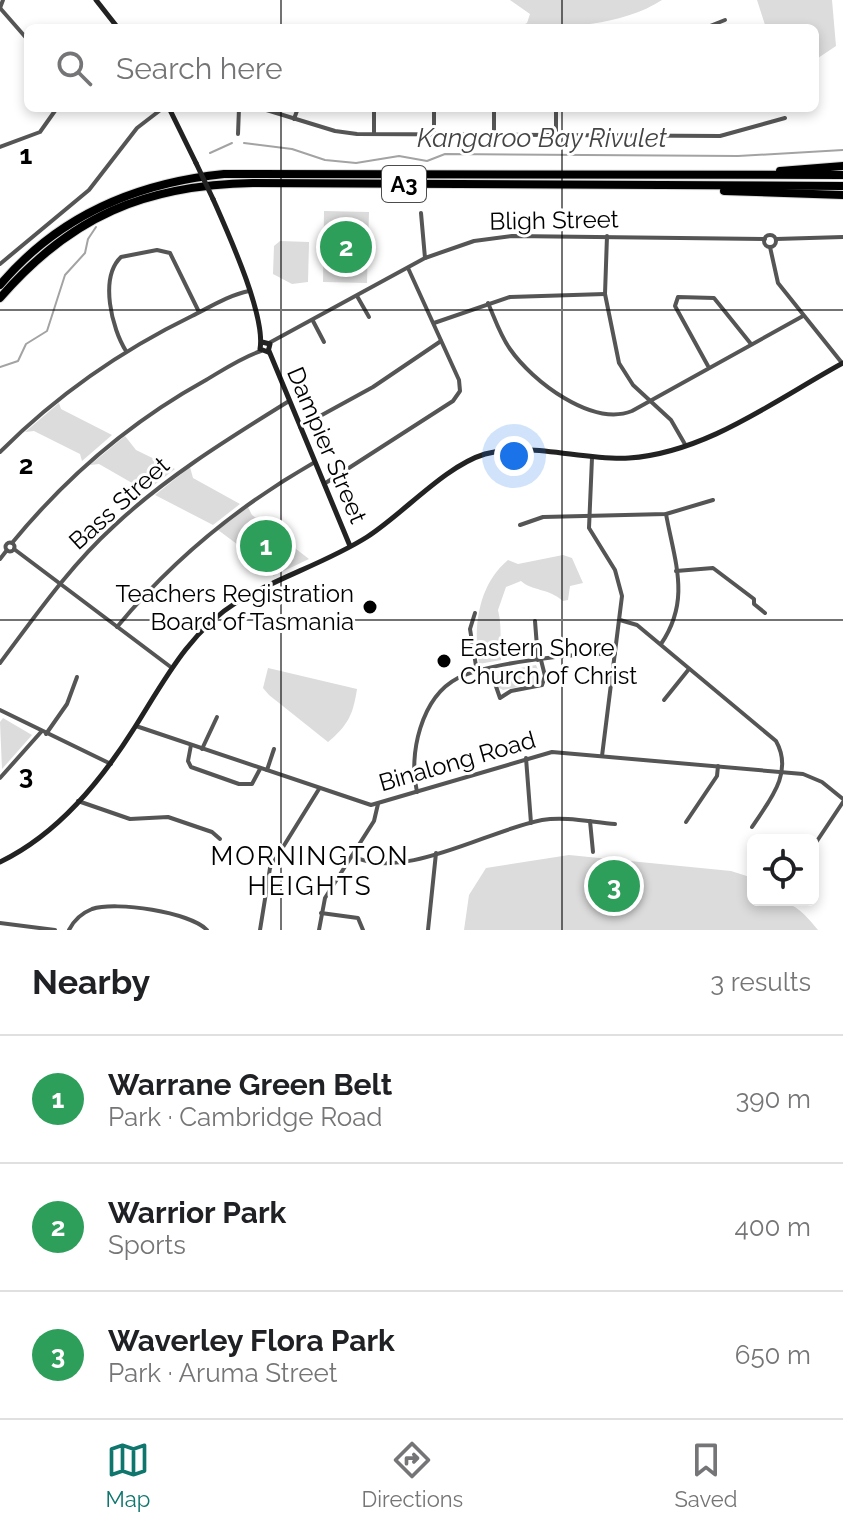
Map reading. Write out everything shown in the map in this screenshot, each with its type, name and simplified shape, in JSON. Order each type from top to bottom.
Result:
[{"type":"highway","points":[[715,176],[843,166]]},
{"type":"highway","name":"A3","points":[[0,285],[32,252],[90,211],[126,195],[189,178],[224,174],[843,175]]},
{"type":"highway","name":"A3","points":[[0,298],[28,266],[78,227],[127,203],[177,189],[253,183],[843,186]]},
{"type":"highway","points":[[592,185],[843,195]]},
{"type":"main road","points":[[96,0],[115,24]]},
{"type":"main road","name":"Dampier Street","points":[[168,112],[213,199],[249,291],[264,348],[350,546]]},
{"type":"main road","points":[[0,862],[42,837],[78,801],[111,764],[194,638],[227,609],[350,546],[479,456],[506,450],[592,458],[643,457],[686,446],[842,363]]},
{"type":"street","points":[[3,0],[0,8],[24,35]]},
{"type":"street","points":[[715,24],[725,20]]},
{"type":"street","points":[[0,147],[40,132],[54,112]]},
{"type":"street","points":[[0,264],[89,190],[134,132],[159,112]]},
{"type":"street","points":[[238,134],[239,112]]},
{"type":"street","points":[[272,112],[340,132],[374,134],[726,135],[785,118]]},
{"type":"street","points":[[294,119],[297,112]]},
{"type":"street","points":[[374,112],[374,134]]},
{"type":"street","points":[[434,112],[434,134]]},
{"type":"street","points":[[494,112],[494,134]]},
{"type":"street","points":[[556,112],[556,135]]},
{"type":"street","points":[[421,213],[425,258]]},
{"type":"street","points":[[607,236],[605,294],[619,363],[628,379],[671,420],[686,446]]},
{"type":"street","name":"Bligh Street","points":[[264,348],[425,258],[460,245],[499,237],[765,239],[769,236],[776,239]]},
{"type":"street","points":[[770,247],[776,239],[843,237]]},
{"type":"street","points":[[765,239],[770,247],[778,283],[842,363]]},
{"type":"street","points":[[126,351],[114,331],[110,313],[113,269],[121,257],[157,250],[170,253],[199,312]]},
{"type":"street","points":[[324,484],[456,399],[460,383],[408,268]]},
{"type":"street","points":[[1,450],[60,398],[126,351],[199,312],[249,291]]},
{"type":"street","points":[[434,323],[488,303],[525,295],[605,294]]},
{"type":"street","points":[[675,300],[684,295],[712,297],[751,344]]},
{"type":"street","points":[[357,296],[369,317]]},
{"type":"street","points":[[669,297],[675,300],[708,366]]},
{"type":"street","points":[[488,303],[503,338],[520,362],[541,381],[581,406],[597,414],[612,416],[632,411],[708,366],[803,316]]},
{"type":"street","points":[[313,321],[324,342]]},
{"type":"street","points":[[300,427],[373,387],[441,341]]},
{"type":"street","points":[[0,559],[66,482],[118,436],[180,394],[264,348]]},
{"type":"street","name":"Bass Street","points":[[0,663],[60,584],[97,542],[153,492],[289,401]]},
{"type":"street","points":[[592,458],[588,516],[592,537],[619,579],[620,620],[602,756]]},
{"type":"street","points":[[117,627],[163,575],[217,526],[315,462]]},
{"type":"street","points":[[520,525],[543,517],[666,514],[713,500]]},
{"type":"street","points":[[661,644],[679,607],[666,514]]},
{"type":"street","points":[[0,539],[172,668]]},
{"type":"street","points":[[676,571],[704,566],[717,570],[754,599],[754,604],[765,613]]},
{"type":"street","points":[[472,616],[470,629],[477,672]]},
{"type":"street","points":[[620,620],[635,623],[772,736],[780,747],[783,772],[778,787],[752,827]]},
{"type":"street","points":[[490,669],[500,698],[511,691],[542,685],[545,676],[535,621]]},
{"type":"street","points":[[417,792],[413,755],[420,727],[444,688],[460,676],[582,652],[615,654]]},
{"type":"street","points":[[664,700],[689,669]]},
{"type":"street","points":[[0,778],[67,704],[77,677]]},
{"type":"street","points":[[0,710],[111,764]]},
{"type":"street","points":[[202,749],[217,717]]},
{"type":"street","name":"Binalong Road","points":[[136,726],[319,789],[378,804],[552,752],[710,763],[783,772],[816,779],[843,801]]},
{"type":"street","points":[[191,745],[188,761],[191,767],[239,784],[252,784],[260,769]]},
{"type":"street","points":[[267,771],[274,749]]},
{"type":"street","points":[[526,758],[531,823]]},
{"type":"street","points":[[686,822],[717,776],[718,766]]},
{"type":"street","points":[[260,930],[270,868],[319,789]]},
{"type":"street","points":[[78,801],[130,819],[168,817],[212,832],[220,839]]},
{"type":"street","points":[[819,838],[843,801]]},
{"type":"street","points":[[319,930],[325,898],[374,821],[378,804]]},
{"type":"street","points":[[352,856],[369,862],[393,864],[531,823],[555,819],[615,824]]},
{"type":"street","points":[[590,821],[593,852]]},
{"type":"street","points":[[428,930],[436,853]]},
{"type":"street","points":[[69,930],[82,914],[105,907],[182,915],[207,930]]},
{"type":"street","points":[[321,913],[358,918],[363,930]]},
{"type":"street","points":[[0,923],[55,930]]},
{"type":"shaded area","points":[[510,0],[662,0],[629,15],[592,24],[525,24],[530,14]]},
{"type":"shaded area","points":[[757,0],[832,0],[836,46],[819,57],[819,24],[765,24]]},
{"type":"shaded area","points":[[324,211],[369,212],[367,283],[323,282]]},
{"type":"shaded area","points":[[280,241],[309,242],[308,282],[292,284],[273,274],[274,246]]},
{"type":"shaded area","points":[[59,403],[61,409],[112,435],[82,461],[80,454],[34,431],[25,432]]},
{"type":"shaded area","points":[[125,436],[136,450],[175,469],[146,491],[99,464],[90,465]]},
{"type":"shaded area","points":[[190,467],[193,478],[240,504],[213,525],[155,495]]},
{"type":"shaded area","points":[[248,507],[252,515],[309,559],[273,576],[272,570],[218,530]]},
{"type":"shaded area","points":[[563,555],[572,558],[583,583],[570,586],[568,600],[563,601],[521,581],[506,587],[498,610],[501,660],[479,664],[477,636],[480,608],[498,570],[508,560],[518,564]]},
{"type":"shaded area","points":[[536,665],[541,677],[538,683],[503,690],[497,687],[498,672]]},
{"type":"shaded area","points":[[268,668],[357,689],[354,706],[345,725],[328,742],[263,688]]},
{"type":"shaded area","points":[[3,718],[32,735],[2,769],[0,722]]},
{"type":"shaded area","points":[[569,855],[731,871],[747,876],[747,906],[794,906],[818,930],[464,930],[469,895],[486,868]]},
{"type":"waterway","name":"Kangaroo Bay Rivulet","points":[[210,153],[232,143]]},
{"type":"waterway","name":"Kangaroo Bay Rivulet","points":[[244,143],[292,149],[325,160],[356,163],[399,156],[427,161],[445,154],[738,156],[843,150]]},
{"type":"waterway","name":"Kangaroo Bay Rivulet","points":[[0,367],[18,361],[26,344],[47,331],[65,275],[85,253],[88,239],[96,227]]},
{"type":"place","name":"Warrior Park","points":[[346,247]]},
{"type":"place","name":"Warrane Green Belt","points":[[266,546]]},
{"type":"place","name":"Teachers Registration Board of Tasmania","points":[[370,607]]},
{"type":"place","name":"Eastern Shore Church of Christ","points":[[444,661]]},
{"type":"place","name":"Waverley Flora Park","points":[[614,886]]},
{"type":"district","name":"MORNINGTON HEIGHTS","points":[[310,871]]}]
